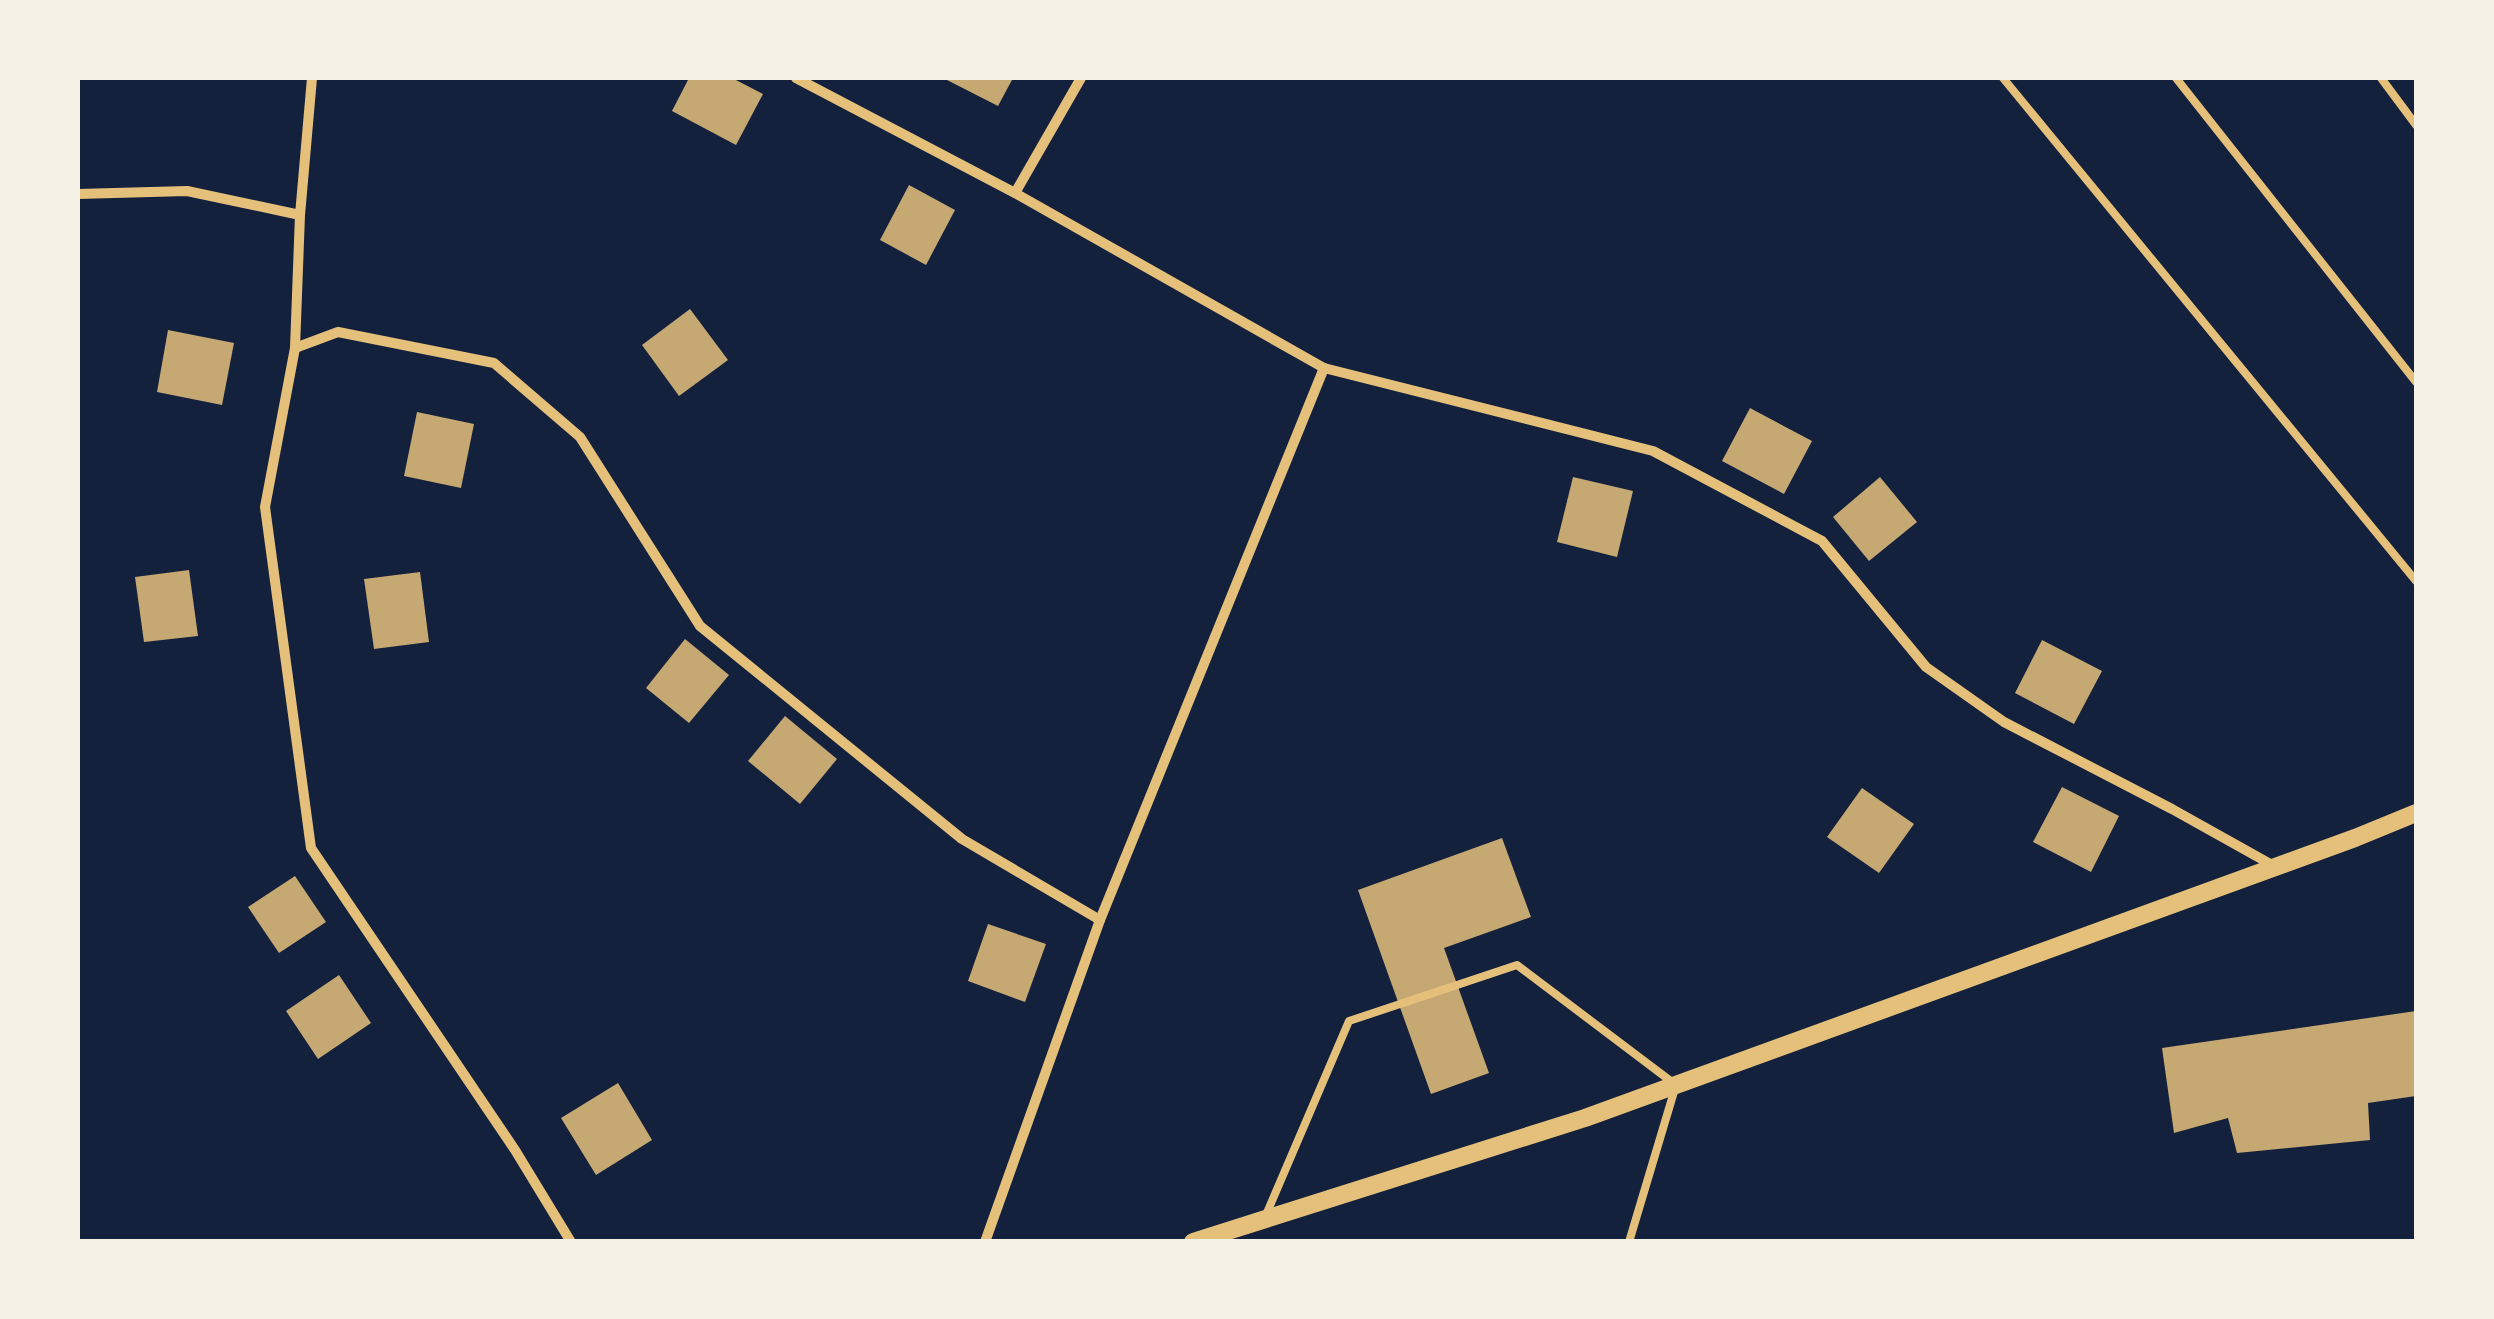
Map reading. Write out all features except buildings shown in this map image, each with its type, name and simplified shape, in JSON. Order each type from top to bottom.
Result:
[{"type":"street","points":[[312,78],[300,215],[295,348],[266,507],[312,848],[515,1150],[571,1242]]},
{"type":"street","points":[[796,78],[1015,193],[1324,368],[1653,450],[1822,541],[1926,667],[2004,722],[2172,808],[2276,867]]},
{"type":"street","points":[[1015,193],[1081,78]]},
{"type":"street","points":[[78,194],[186,191],[300,215]]},
{"type":"street","points":[[295,348],[338,332],[494,363],[580,438],[700,626],[962,838],[1100,920]]},
{"type":"street","points":[[985,1242],[1100,920],[1324,368]]},
{"type":"street","points":[[1193,1242],[1584,1118],[2416,813]]},
{"type":"lane","points":[[2002,78],[2416,581]]},
{"type":"lane","points":[[2176,78],[2416,382]]},
{"type":"lane","points":[[2381,78],[2416,125]]},
{"type":"lane","points":[[1264,1219],[1349,1022],[1517,965],[1676,1085],[1629,1242]]}]
